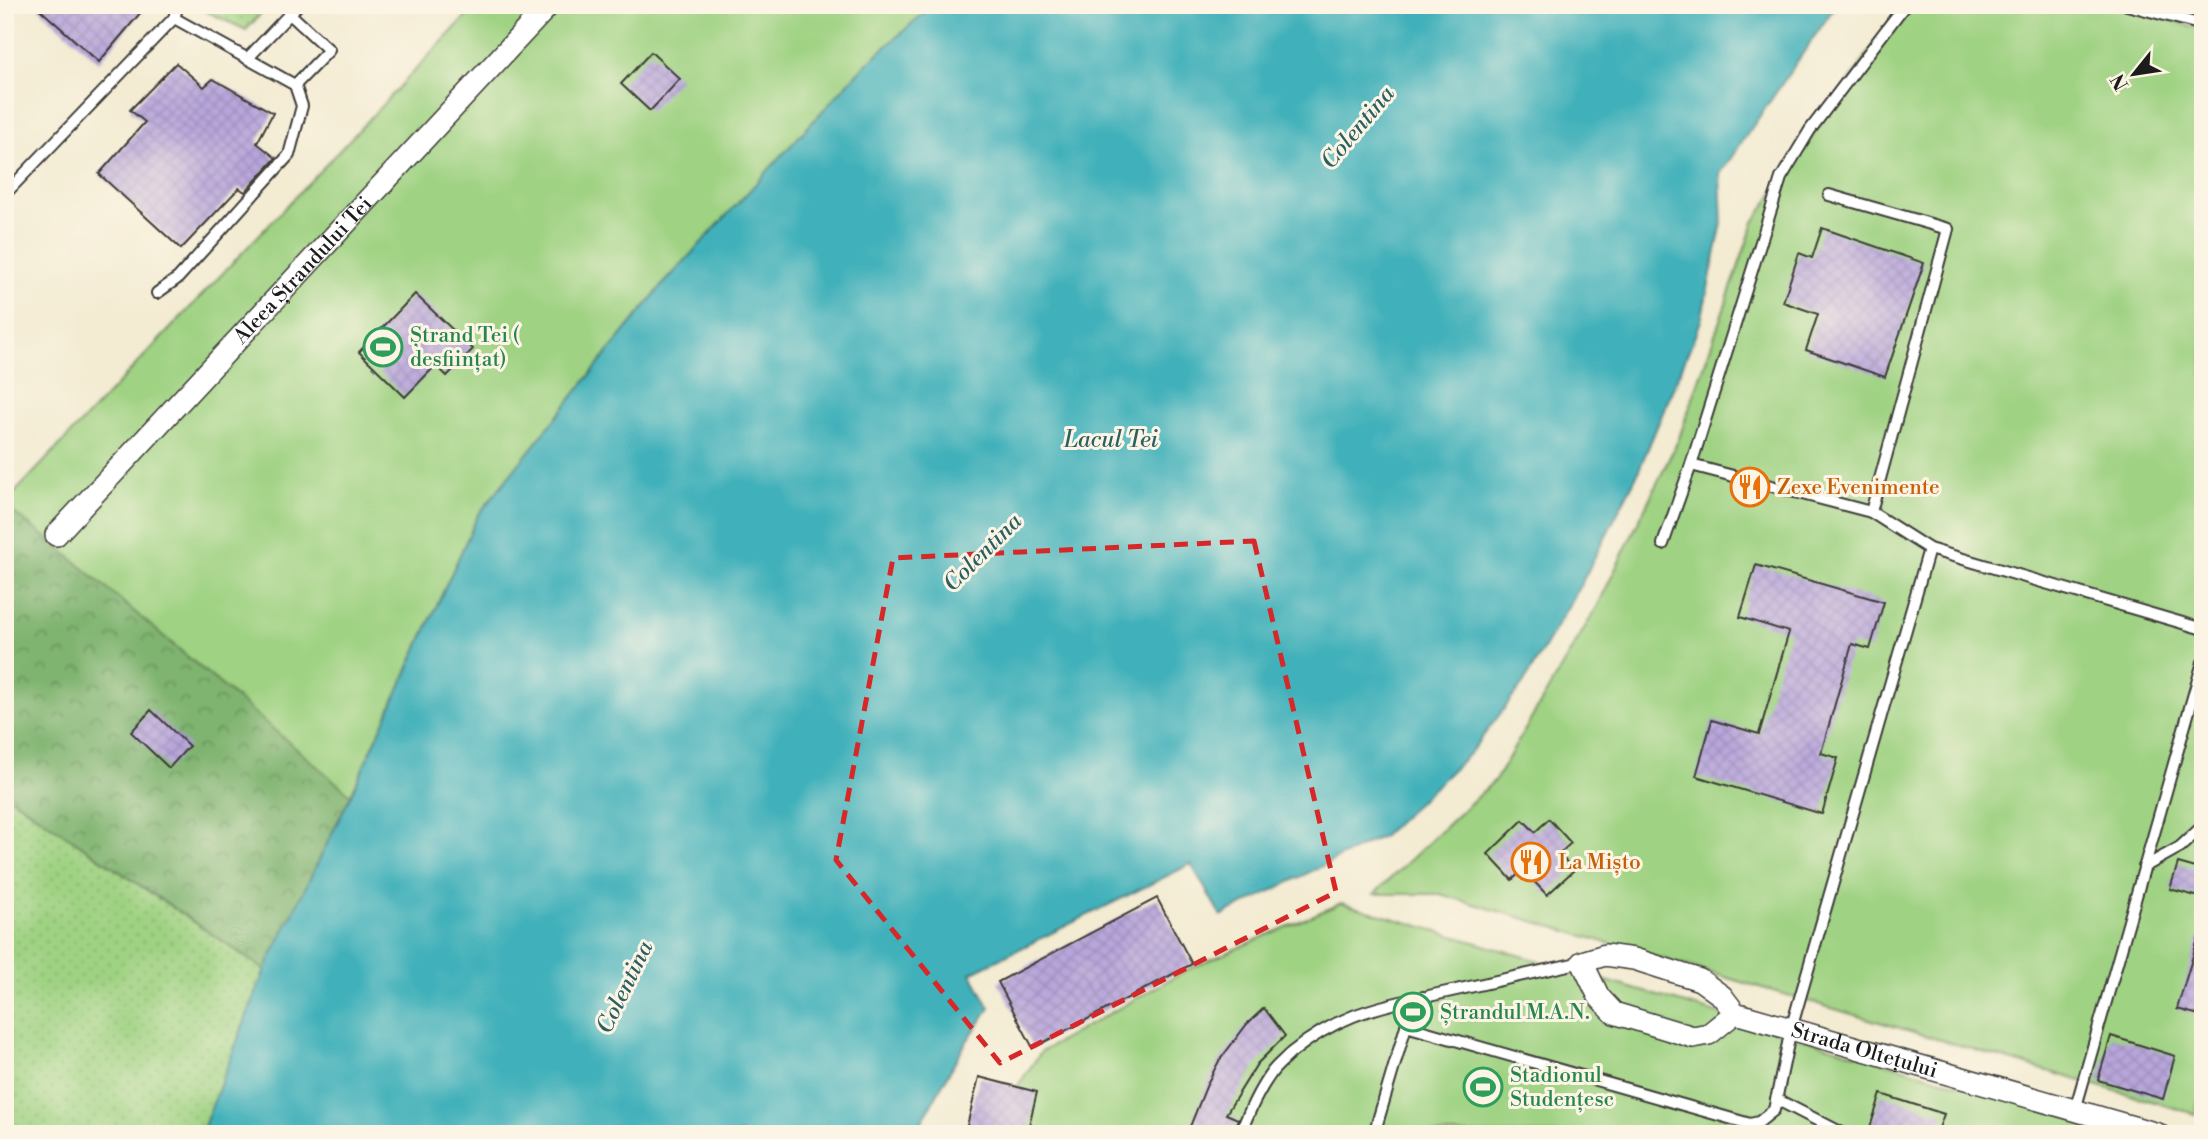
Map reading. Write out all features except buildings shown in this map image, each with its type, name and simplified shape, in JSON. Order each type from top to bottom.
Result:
[{"type":"street","name":"Aleea Ștrandului Tei","points":[[56,535],[549,5]]},
{"type":"street","points":[[1605,955],[1634,959],[1700,980],[1722,996],[1735,1013],[1709,1034],[1693,1037],[1614,1013],[1599,997],[1582,962],[1605,955]]},
{"type":"street","name":"Strada Oltețului","points":[[1735,1013],[2158,1134]]},
{"type":"lane","points":[[5,194],[173,18],[178,5]]},
{"type":"lane","points":[[248,58],[298,5]]},
{"type":"lane","points":[[1663,544],[1691,465],[1781,178],[1823,112],[1905,5]]},
{"type":"lane","points":[[2127,5],[2199,24],[2203,21]]},
{"type":"lane","points":[[290,14],[329,50],[295,85]]},
{"type":"lane","points":[[157,293],[178,278],[289,155],[302,106],[295,85],[173,18]]},
{"type":"lane","points":[[1829,195],[1948,229],[1871,512]]},
{"type":"lane","points":[[1691,465],[1871,512],[1929,549],[2203,629]]},
{"type":"lane","points":[[1406,1026],[1750,1124],[1767,1116],[1773,1110],[1791,1029],[1929,549]]},
{"type":"lane","points":[[2074,1110],[2203,662]]},
{"type":"lane","points":[[2144,867],[2180,848],[2203,826]]},
{"type":"lane","points":[[1240,1134],[1253,1101],[1273,1069],[1309,1039],[1340,1020],[1382,1005],[1582,962]]},
{"type":"lane","points":[[1374,1134],[1409,1016],[1416,1004],[1429,996]]},
{"type":"lane","points":[[1776,1099],[1844,1134]]},
{"type":"highlighted area","points":[[1254,541],[1336,892],[1000,1063],[836,860],[893,558]]},
{"type":"green space","points":[[199,5],[269,5],[246,30],[199,8]]},
{"type":"green space","name":"Ștrand Tei ( desființat)","points":[[477,5],[933,5],[863,67],[659,289],[478,515],[351,795],[51,541],[5,506],[5,503]]},
{"type":"green space","name":"Ștrand Tei ( desființat)","points":[[658,5],[933,5],[863,67],[659,289],[478,515],[351,795],[265,970],[5,794],[5,506],[51,541],[245,705],[234,617],[145,542],[318,363],[266,310],[508,49],[629,170],[720,67]]},
{"type":"green space","points":[[1901,5],[2117,5],[2203,29],[2203,1086],[2195,1114],[1440,894],[1374,894],[1496,779],[1598,605],[1679,438],[1754,222]]},
{"type":"green space","points":[[5,794],[265,970],[201,1134],[5,1134]]},
{"type":"green space","name":"Ștrandul M.A.N.","points":[[1341,903],[2129,1134],[996,1134],[1004,1106],[1041,1052],[1185,971]]},
{"type":"water","name":"Lacul Tei","points":[[933,5],[1836,5],[1720,174],[1722,223],[1701,321],[1636,477],[1581,584],[1523,684],[1470,753],[1383,836],[1221,916],[1191,864],[971,973],[990,1008],[965,1044],[915,1134],[201,1134],[265,970],[351,795],[478,515],[659,289],[863,67]]},
{"type":"place","name":"Ștrand Tei ( desființat)","points":[[383,347]]},
{"type":"place","name":"Zexe Evenimente","points":[[1750,487]]},
{"type":"place","name":"La Mișto","points":[[1531,862]]},
{"type":"place","name":"Ștrandul M.A.N.","points":[[1413,1012]]},
{"type":"place","name":"Stadionul Studențesc","points":[[1483,1087]]},
{"type":"water label","name":"Colentina","points":[[1357,127]]},
{"type":"water label","name":"Colentina","points":[[982,552]]},
{"type":"water label","name":"Colentina","points":[[624,987]]}]
